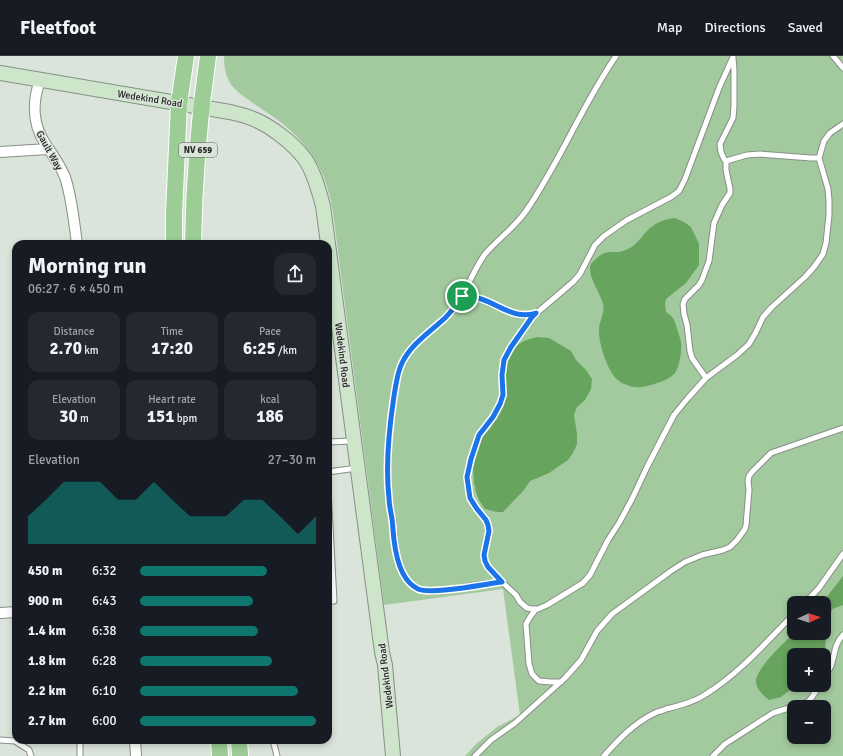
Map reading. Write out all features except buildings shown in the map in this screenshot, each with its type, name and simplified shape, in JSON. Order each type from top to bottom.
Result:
[{"type":"main road","name":"NV 659","points":[[174,240],[180,103],[186,56]]},
{"type":"main road","name":"NV 659","points":[[193,240],[195,187],[201,107],[208,56]]},
{"type":"main road","points":[[218,744],[220,756]]},
{"type":"main road","points":[[239,744],[240,756]]},
{"type":"street","name":"Wedekind Road","points":[[0,73],[230,112],[251,118],[265,125],[295,148],[305,160],[317,184],[323,206],[328,240]]},
{"type":"street","name":"Gault Way","points":[[40,80],[34,103],[35,119],[39,132],[64,176],[70,194],[76,240]]},
{"type":"street","points":[[0,152],[48,149]]},
{"type":"street","name":"Wedekind Road","points":[[332,274],[382,652],[385,665],[393,756]]},
{"type":"street","points":[[0,613],[12,612]]},
{"type":"street","points":[[135,744],[136,756]]},
{"type":"lane","points":[[502,582],[434,591],[420,590],[410,584],[403,575],[394,540],[387,472],[392,409],[397,381],[401,365],[406,355],[445,318],[461,299],[484,255],[525,213],[544,182],[597,86],[616,56]]},
{"type":"lane","points":[[706,378],[692,358],[690,352],[683,304],[685,299],[702,280],[708,261],[714,223],[722,205],[730,193],[726,161],[721,152],[720,144],[733,118],[733,56]]},
{"type":"lane","points":[[733,56],[679,191],[671,197],[627,220],[604,236],[595,245],[580,274],[573,282],[532,317],[511,347],[504,360],[502,375],[503,395],[493,417],[479,435],[467,477],[470,498],[488,525],[489,531],[484,555],[485,561],[488,567],[527,608],[536,609],[547,606],[583,583],[590,575],[632,499],[674,415],[706,378],[749,344],[763,317],[805,277],[823,254],[826,243],[829,200],[828,189],[819,158],[824,141],[830,133],[843,124]]},
{"type":"lane","points":[[833,56],[843,68]]},
{"type":"lane","points":[[726,161],[747,155],[760,154],[819,158]]},
{"type":"lane","points":[[462,296],[475,297],[518,315],[529,316],[536,313]]},
{"type":"lane","points":[[474,756],[491,740],[515,723],[575,668],[597,631],[612,614],[671,570],[702,555],[724,550],[730,547],[737,540],[745,529],[746,525],[749,476],[771,452],[843,428]]},
{"type":"lane","points":[[332,442],[354,440]]},
{"type":"lane","points":[[332,471],[358,468]]},
{"type":"lane","points":[[812,596],[843,554]]},
{"type":"lane","points":[[332,564],[334,601],[332,601]]},
{"type":"lane","points":[[536,609],[526,624],[529,664],[532,674],[539,681],[561,682]]},
{"type":"lane","points":[[604,756],[623,736],[640,722],[656,712],[704,696],[737,672],[787,621]]},
{"type":"lane","points":[[831,663],[839,640],[843,635]]},
{"type":"lane","points":[[713,756],[725,744],[773,713],[808,702],[816,692]]},
{"type":"lane","points":[[0,740],[12,741]]},
{"type":"lane","points":[[20,744],[29,750],[31,756]]},
{"type":"lane","points":[[80,744],[80,756]]},
{"type":"lane","points":[[274,744],[277,756]]},
{"type":"shaded area","points":[[224,56],[843,56],[843,756],[465,756],[476,744],[497,727],[520,715],[503,589],[384,605],[329,192],[317,163],[304,145],[292,132],[232,86],[228,80]]},
{"type":"shaded area","points":[[675,218],[691,227],[699,244],[699,265],[686,283],[666,299],[665,304],[666,312],[674,320],[681,341],[681,353],[677,370],[671,377],[657,383],[644,387],[630,386],[621,382],[615,377],[604,356],[599,334],[603,307],[602,300],[590,273],[591,264],[605,253],[620,252],[628,249],[636,244],[648,230],[655,225],[662,221]]},
{"type":"shaded area","points":[[537,337],[549,338],[571,351],[576,360],[586,370],[592,379],[591,389],[585,400],[577,407],[574,415],[577,444],[568,460],[549,473],[530,481],[524,490],[503,512],[485,509],[479,500],[474,482],[473,468],[478,449],[482,437],[490,429],[507,394],[504,374],[510,354],[521,343]]},
{"type":"shaded area","points":[[843,576],[843,605],[832,609],[831,613],[831,596],[827,596]]},
{"type":"shaded area","points":[[787,640],[826,640],[825,648],[787,648],[787,692],[781,697],[769,700],[761,693],[756,683],[760,671],[771,656]]},
{"type":"route","points":[[462,296],[475,297],[518,315],[529,316],[536,313],[511,347],[504,360],[502,375],[503,395],[493,417],[479,435],[467,477],[470,498],[488,525],[489,531],[484,555],[485,561],[492,572],[502,582],[434,591],[420,590],[410,584],[403,575],[394,540],[387,472],[392,409],[401,365],[406,355],[445,318],[462,296]]}]
